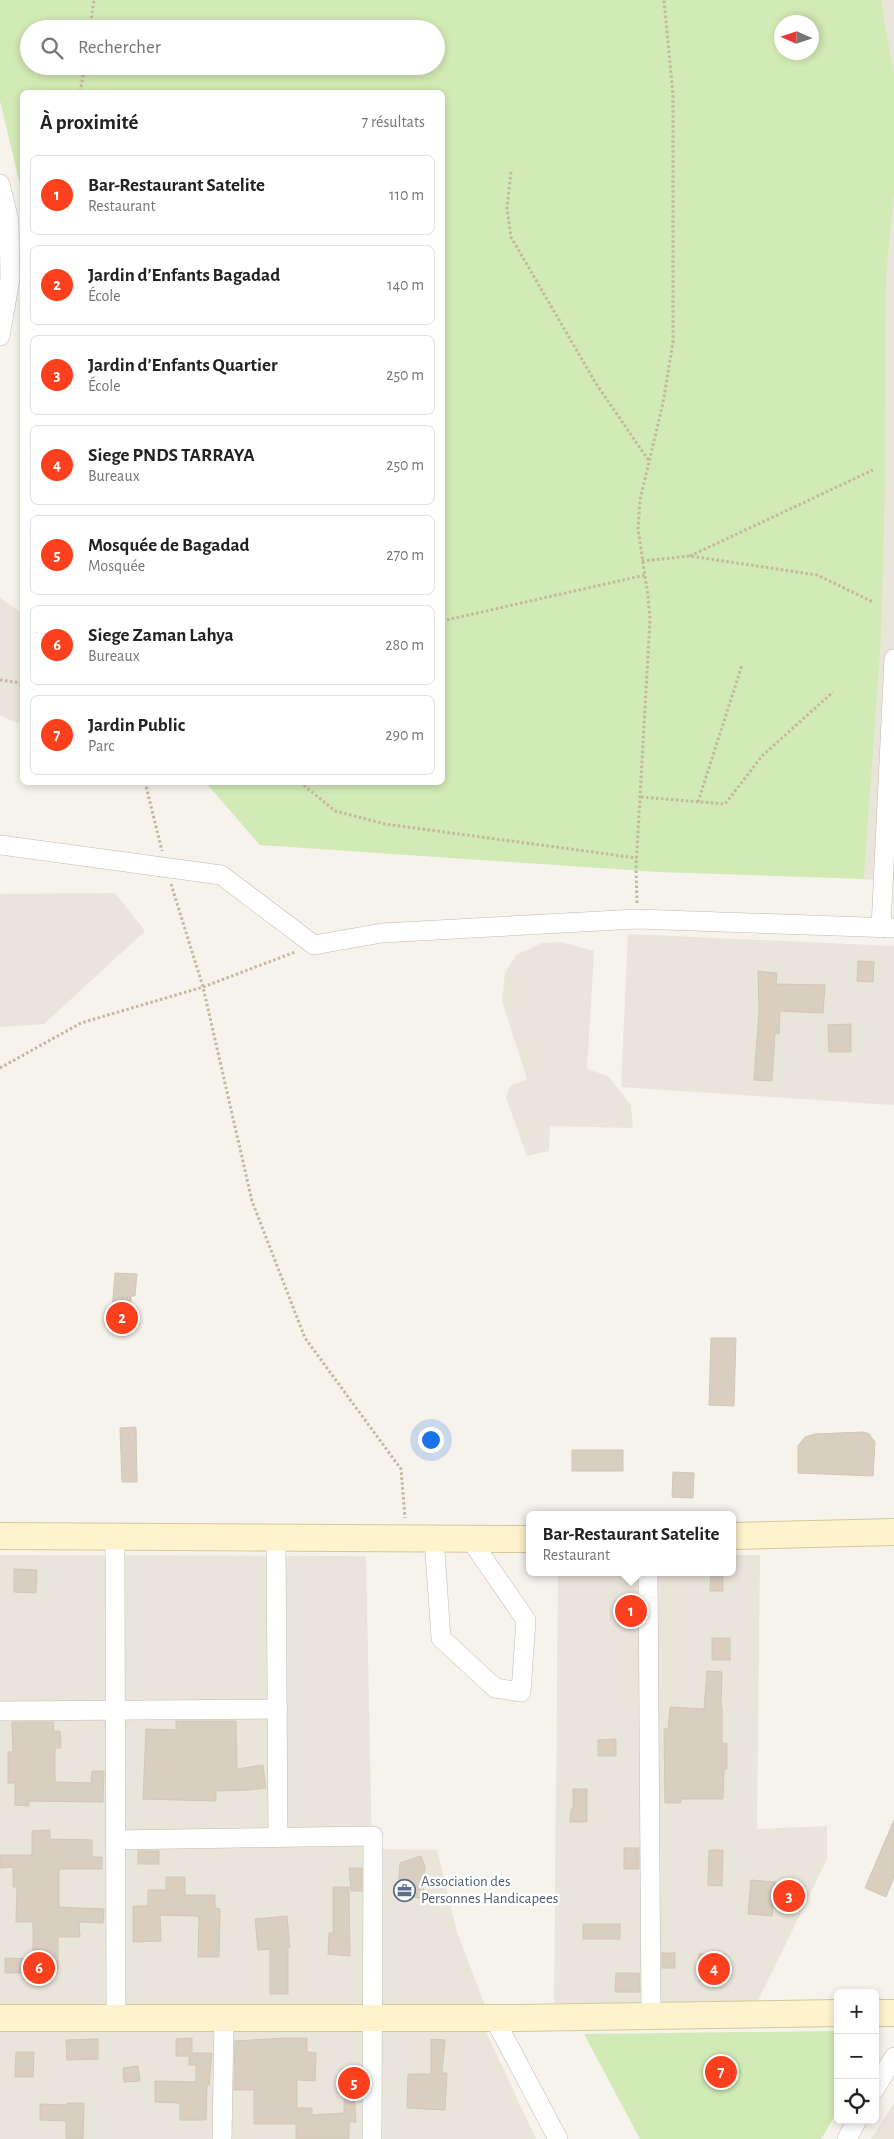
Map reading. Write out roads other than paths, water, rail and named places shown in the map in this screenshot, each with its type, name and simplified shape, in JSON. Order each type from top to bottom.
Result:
[{"type":"street","points":[[0,184],[9,221],[10,279],[0,336]]},
{"type":"street","points":[[0,845],[221,875],[314,944],[382,933],[637,919],[887,928],[894,659]]},
{"type":"street","points":[[736,1536],[894,1532]]},
{"type":"street","points":[[0,1536],[526,1539]]},
{"type":"street","points":[[115,1537],[116,2017]]},
{"type":"street","points":[[276,1538],[278,1838]]},
{"type":"street","points":[[434,1538],[441,1638],[495,1688],[521,1692],[526,1620],[470,1539]]},
{"type":"street","points":[[648,1576],[651,2016]]},
{"type":"street","points":[[0,1711],[278,1709]]},
{"type":"street","points":[[115,1840],[373,1836],[372,2139]]},
{"type":"street","points":[[879,2013],[894,2013]]},
{"type":"street","points":[[0,2018],[494,2018],[834,2014]]},
{"type":"street","points":[[222,2139],[224,2018]]},
{"type":"street","points":[[494,2018],[558,2139]]},
{"type":"street","points":[[879,2082],[894,2057]]},
{"type":"street","points":[[846,2139],[855,2124]]},
{"type":"place","name":"Jardin d’Enfants Bagadad","points":[[122,1318]]},
{"type":"place","name":"Bar-Restaurant Satelite","points":[[631,1611]]},
{"type":"place","name":"Association des Personnes Handicapees","points":[[405,1890]]},
{"type":"place","name":"Jardin d’Enfants Quartier","points":[[789,1896]]},
{"type":"place","name":"Siege Zaman Lahya","points":[[39,1968]]},
{"type":"place","name":"Siege PNDS TARRAYA","points":[[714,1969]]},
{"type":"place","name":"Jardin Public","points":[[721,2072]]},
{"type":"place","name":"Mosquée de Bagadad","points":[[354,2083]]}]
